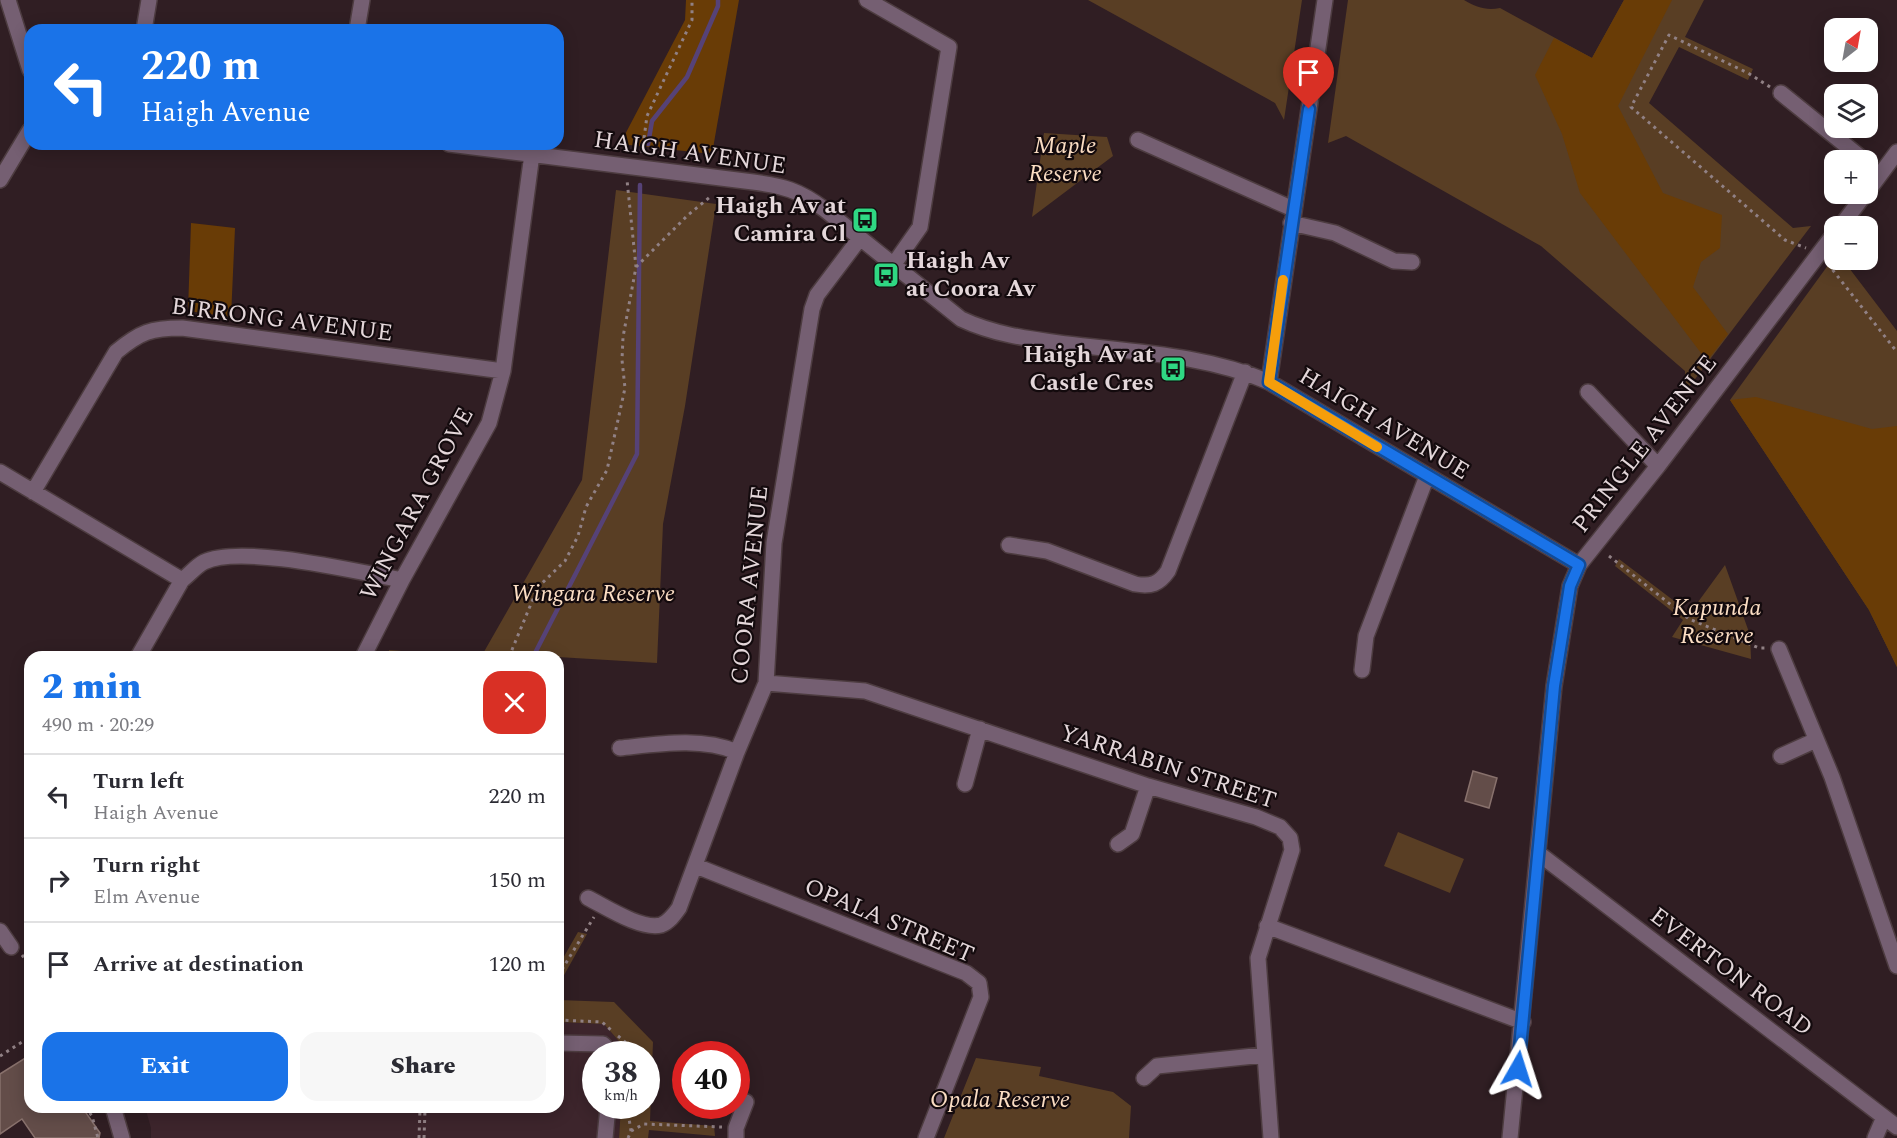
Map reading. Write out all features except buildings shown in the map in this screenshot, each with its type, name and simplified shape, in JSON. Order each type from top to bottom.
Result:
[{"type":"street","points":[[8,0],[24,51]]},
{"type":"street","points":[[145,24],[148,0]]},
{"type":"street","points":[[358,24],[362,0]]},
{"type":"street","points":[[867,0],[949,46],[920,227],[894,264]]},
{"type":"street","points":[[1269,382],[1325,0]]},
{"type":"street","points":[[1781,93],[1852,150]]},
{"type":"street","points":[[0,180],[24,140]]},
{"type":"street","points":[[1138,140],[1292,216],[1335,232],[1394,261],[1412,262]]},
{"type":"street","name":"HAIGH AVENUE","points":[[499,150],[792,189],[804,194],[961,320],[985,330],[1019,338],[1196,360],[1245,372],[1269,382],[1579,565]]},
{"type":"street","name":"WINGARA GROVE","points":[[366,651],[402,580],[489,423],[503,371],[532,154]]},
{"type":"street","points":[[1878,177],[1895,160]]},
{"type":"street","points":[[1848,216],[1857,204]]},
{"type":"street","name":"COORA AVENUE","points":[[595,902],[633,921],[661,925],[671,919],[679,908],[696,866],[737,752],[766,683],[774,543],[812,309],[817,296],[860,238]]},
{"type":"street","name":"PRINGLE AVENUE","points":[[1510,1138],[1554,686],[1570,586],[1579,565],[1658,466],[1824,248]]},
{"type":"street","name":"BIRRONG AVENUE","points":[[33,492],[116,352],[136,335],[158,328],[182,327],[503,371]]},
{"type":"street","points":[[1009,545],[1047,551],[1135,584],[1149,586],[1162,580],[1168,572],[1245,372]]},
{"type":"street","points":[[1588,392],[1658,466]]},
{"type":"street","points":[[0,472],[182,580]]},
{"type":"street","points":[[1362,669],[1366,636],[1427,476]]},
{"type":"street","points":[[141,651],[182,580],[203,563],[225,556],[287,559],[402,580]]},
{"type":"street","points":[[1779,649],[1833,777],[1897,966]]},
{"type":"street","name":"YARRABIN STREET","points":[[766,683],[865,691],[1148,786],[1256,817],[1280,827],[1290,837],[1292,850],[1258,958],[1271,1138]]},
{"type":"street","points":[[965,784],[980,729]]},
{"type":"street","points":[[1781,756],[1816,740]]},
{"type":"street","points":[[620,748],[674,742],[723,747],[737,752]]},
{"type":"street","points":[[1118,844],[1132,834],[1148,786]]},
{"type":"street","name":"EVERTON ROAD","points":[[1538,853],[1897,1126]]},
{"type":"street","name":"OPALA STREET","points":[[696,866],[966,973],[979,983],[981,997],[926,1138]]},
{"type":"street","points":[[1267,926],[1523,1022]]},
{"type":"street","points":[[0,931],[10,947]]},
{"type":"street","points":[[564,1043],[582,1044]]},
{"type":"street","points":[[1144,1078],[1157,1066],[1264,1055]]},
{"type":"street","points":[[115,1113],[122,1138]]},
{"type":"street","points":[[1875,1138],[1884,1117]]},
{"type":"street","points":[[602,1136],[605,1119]]},
{"type":"path","points":[[511,651],[538,587],[565,561],[578,536],[586,507],[607,470],[625,388],[622,360],[623,337],[636,267],[633,168],[647,116],[692,20],[692,0]]},
{"type":"path","points":[[1781,93],[1748,73],[1669,36],[1631,106],[1785,240],[1820,254],[1897,352]]},
{"type":"path","points":[[636,267],[688,215],[710,197]]},
{"type":"path","points":[[1609,556],[1689,619],[1759,648],[1779,649]]},
{"type":"path","points":[[564,964],[595,902]]},
{"type":"path","points":[[0,1056],[24,1040]]},
{"type":"path","points":[[90,1113],[98,1138]]},
{"type":"path","points":[[419,1138],[420,1113]]},
{"type":"path","points":[[424,1138],[425,1113]]},
{"type":"path","points":[[628,1138],[631,1131],[629,1119]]},
{"type":"path","points":[[631,1131],[644,1124],[736,1133]]},
{"type":"shaded area","points":[[686,0],[739,0],[712,154],[620,144],[685,20]]},
{"type":"shaded area","points":[[1624,0],[1672,0],[1618,106],[1663,193],[1722,215],[1720,248],[1701,262],[1693,287],[1728,334],[1707,361],[1580,193],[1562,134],[1535,75],[1554,38],[1592,58]]},
{"type":"shaded area","points":[[191,223],[235,228],[231,317],[188,311]]},
{"type":"shaded area","points":[[1756,397],[1872,429],[1897,426],[1897,667],[1869,610],[1730,400]]},
{"type":"shaded area","points":[[564,1022],[604,1024],[619,1041],[582,1041],[582,1119],[620,1119],[619,1138],[151,1138],[147,1113],[564,1113]]},
{"type":"green space","points":[[1088,0],[1302,0],[1284,120],[1275,103]]},
{"type":"green space","points":[[1348,0],[1464,0],[1481,8],[1500,8],[1592,58],[1624,0],[1704,0],[1685,37],[1753,69],[1748,80],[1679,47],[1649,103],[1793,228],[1811,226],[1686,391],[1685,371],[1541,246],[1346,136],[1328,143]]},
{"type":"green space","name":"Maple Reserve","points":[[1044,133],[1107,137],[1113,156],[1032,217]]},
{"type":"green space","name":"Wingara Reserve","points":[[616,190],[716,204],[685,406],[663,524],[657,663],[564,657],[564,651],[484,651],[582,480]]},
{"type":"green space","points":[[1825,270],[1851,270],[1897,331],[1897,667],[1869,610],[1730,400]]},
{"type":"green space","name":"Kapunda Reserve","points":[[1619,559],[1690,613],[1725,565],[1750,635],[1751,659],[1672,637],[1683,620],[1615,566]]},
{"type":"green space","points":[[1398,832],[1464,859],[1450,893],[1384,866]]},
{"type":"green space","points":[[578,932],[587,934],[564,975],[564,956]]},
{"type":"green space","points":[[564,1000],[614,1002],[652,1041],[619,1041],[604,1024],[564,1022]]},
{"type":"green space","name":"Opala Reserve","points":[[976,1058],[1041,1067],[1039,1076],[1113,1092],[1131,1106],[1129,1138],[944,1138]]},
{"type":"green space","points":[[620,1119],[650,1119],[650,1121],[714,1126],[715,1136],[649,1130],[648,1138],[619,1138]]},
{"type":"waterway","points":[[648,144],[652,121],[687,77],[718,6],[718,0]]},
{"type":"waterway","points":[[536,651],[637,454],[640,185]]},
{"type":"slow traffic","points":[[1283,280],[1269,382],[1377,447]]},
{"type":"place","name":"Haigh Av at Camira Cl","points":[[865,220]]},
{"type":"place","name":"Haigh Av at Coora Av","points":[[886,275]]},
{"type":"place","name":"Haigh Av at Castle Cres","points":[[1173,369]]},
{"type":"route","points":[[1309,109],[1269,382],[1579,565],[1570,586],[1554,686],[1518,1069]]}]
